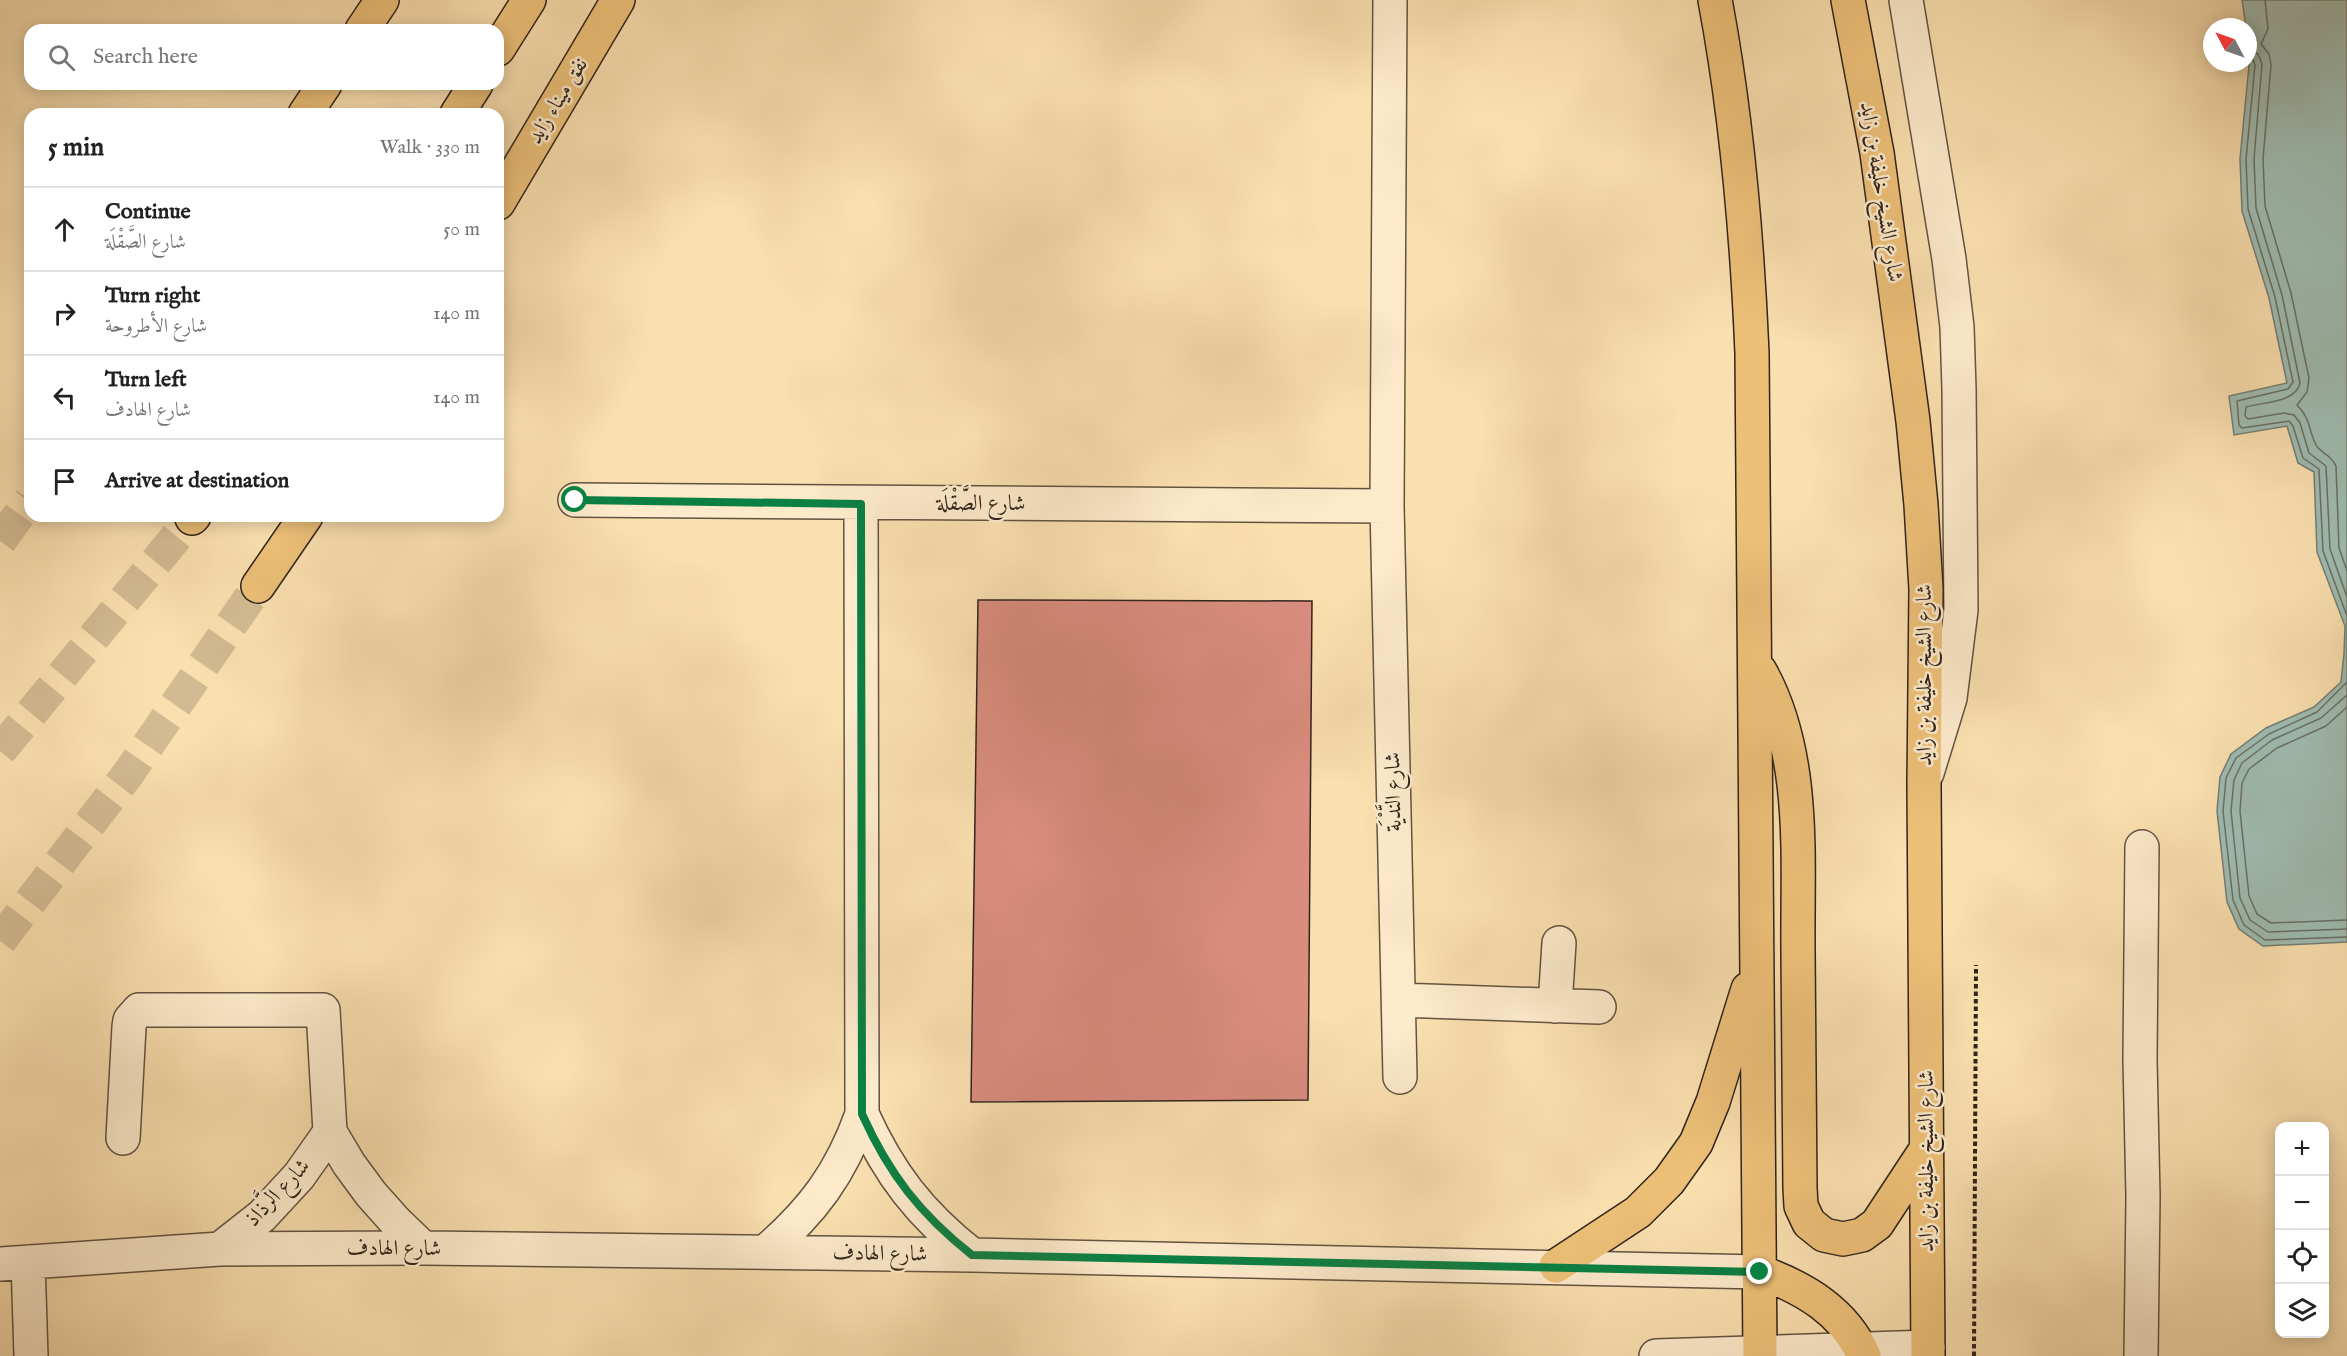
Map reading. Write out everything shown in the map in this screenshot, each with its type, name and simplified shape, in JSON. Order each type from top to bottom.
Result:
[{"type":"main road","points":[[366,24],[382,0]]},
{"type":"main road","points":[[504,40],[529,0]]},
{"type":"main road","name":"نفق ميناء زايد","points":[[504,193],[618,0]]},
{"type":"main road","points":[[1715,0],[1738,149],[1748,251],[1752,353],[1760,1354]]},
{"type":"main road","name":"شارع الشيخ خليفة بن زايد","points":[[1848,0],[1877,153],[1922,505],[1926,589],[1924,783],[1928,1352]]},
{"type":"main road","points":[[309,108],[321,90]]},
{"type":"main road","points":[[461,108],[472,90]]},
{"type":"main road","points":[[258,586],[302,522]]},
{"type":"main road","points":[[1755,662],[1772,693],[1784,725],[1796,799],[1800,1188],[1801,1206],[1809,1223],[1824,1235],[1843,1239],[1862,1235],[1877,1224],[1927,1148]]},
{"type":"main road","points":[[1556,1266],[1638,1212],[1669,1181],[1696,1143],[1713,1102],[1758,959]]},
{"type":"main road","points":[[1760,1272],[1791,1283],[1819,1300],[1843,1323],[1863,1353]]},
{"type":"street","name":"شارع النَّدْيَة","points":[[1390,0],[1387,506],[1400,1077]]},
{"type":"street","points":[[1906,0],[1949,260],[1957,327],[1959,389],[1960,610],[1957,654],[1950,698],[1924,783]]},
{"type":"street","name":"شارع الصَّقْلَة","points":[[575,500],[861,504],[1387,506]]},
{"type":"street","points":[[765,1252],[807,1213],[825,1191],[852,1141],[862,1114],[861,504]]},
{"type":"street","points":[[2142,847],[2140,1047],[2143,1197],[2142,1356]]},
{"type":"street","points":[[1556,1006],[1559,943]]},
{"type":"street","points":[[1399,1000],[1599,1007]]},
{"type":"street","name":"شارع الرَّذاذ","points":[[123,1138],[129,1027],[130,1020],[139,1010],[323,1010],[330,1132],[349,1164],[371,1194],[423,1248]]},
{"type":"street","points":[[862,1114],[889,1168],[907,1192],[934,1222],[972,1255]]},
{"type":"street","name":"شارع الرَّذاذ","points":[[220,1249],[270,1208],[299,1176],[330,1132]]},
{"type":"street","name":"شارع الهادف","points":[[14,1263],[220,1249],[423,1248],[972,1255],[1760,1272]]},
{"type":"street","points":[[14,1263],[31,1356]]},
{"type":"street","points":[[1656,1356],[1928,1352]]},
{"type":"path","points":[[1974,1356],[1976,966]]},
{"type":"water","points":[[2242,0],[2347,0],[2347,942],[2263,946],[2239,929],[2227,902],[2217,811],[2220,777],[2231,754],[2266,728],[2314,707],[2341,682],[2345,626],[2317,552],[2314,472],[2298,463],[2287,426],[2234,435],[2229,396],[2287,383],[2269,298],[2242,211],[2240,159],[2248,72],[2257,72],[2257,18],[2245,18]]},
{"type":"building","points":[[978,600],[1312,601],[1308,1100],[971,1102]]},
{"type":"tunnel","points":[[0,541],[24,508]]},
{"type":"tunnel","points":[[0,751],[189,522]]},
{"type":"tunnel","points":[[0,941],[128,774],[258,586]]},
{"type":"route","points":[[575,500],[861,504],[862,1114],[874,1142],[889,1168],[907,1192],[926,1216],[972,1255],[1760,1272]]}]
